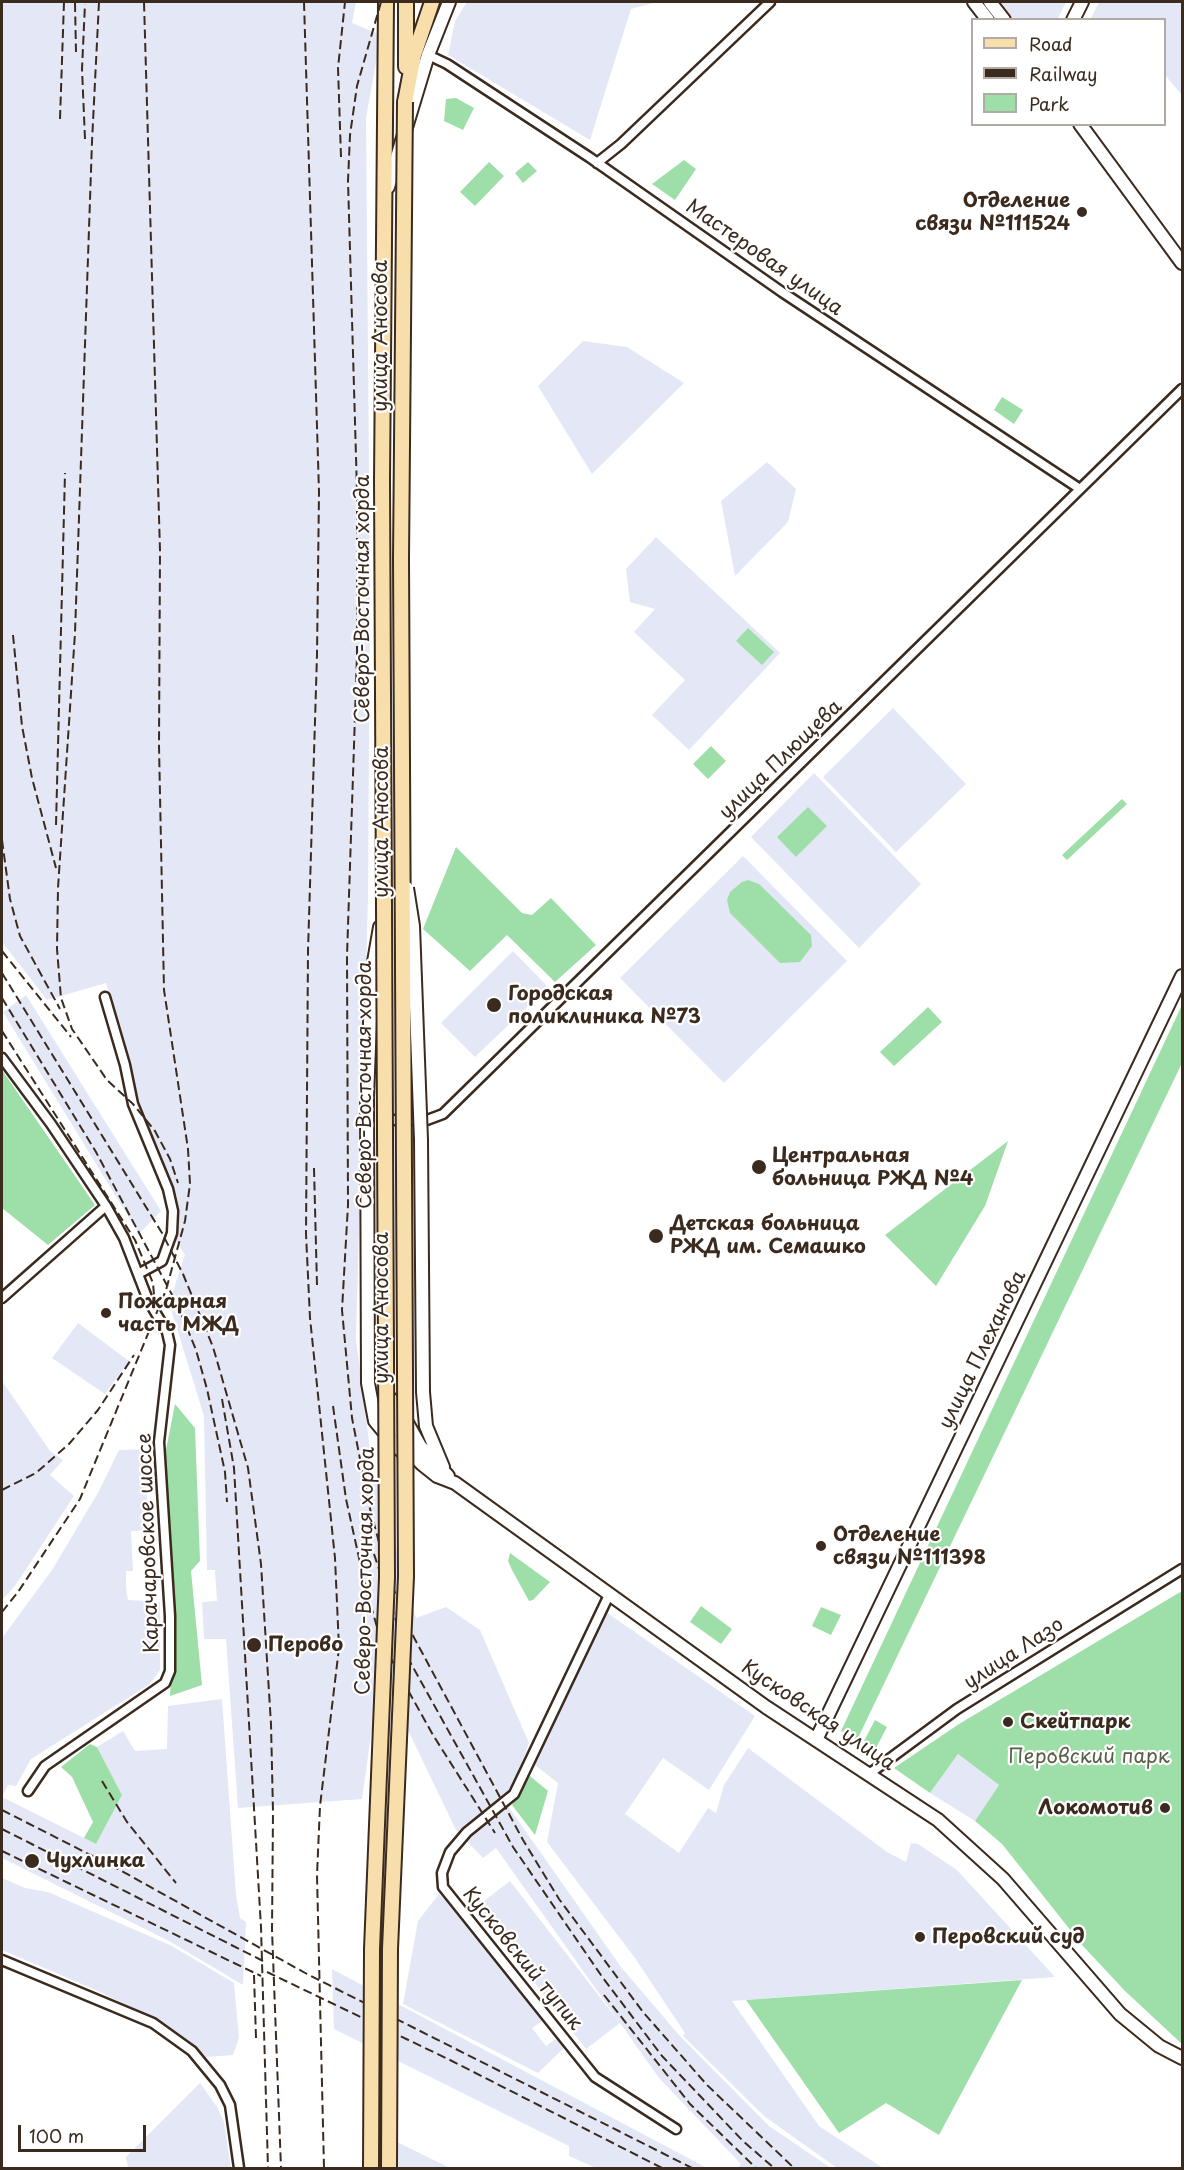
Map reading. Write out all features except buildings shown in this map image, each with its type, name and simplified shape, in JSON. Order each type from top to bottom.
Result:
[{"type":"main road","name":"Северо-Восточная хорда","points":[[371,2169],[372,1949],[387,1576],[382,468],[386,2]]},
{"type":"main road","name":"Северо-Восточная хорда","points":[[389,2169],[390,1949],[406,1576],[401,387],[406,2]]},
{"type":"main road","name":"Северо-Восточная хорда","points":[[405,102],[414,55],[432,2]]},
{"type":"street","name":"улица Аносова","points":[[403,1440],[391,1406],[388,1120],[386,205],[387,189],[428,55],[449,2]]},
{"type":"street","points":[[597,163],[621,144],[770,2]]},
{"type":"street","points":[[974,2],[986,18]]},
{"type":"street","points":[[990,2],[1002,18]]},
{"type":"street","points":[[1074,18],[1082,2]]},
{"type":"street","name":"Мастеровая улица","points":[[428,55],[447,64],[597,163],[782,292],[1080,489]]},
{"type":"street","points":[[1081,126],[1182,263]]},
{"type":"street","name":"улица Аносова","points":[[401,143],[402,1405],[404,1416],[416,1440],[451,1478]]},
{"type":"street","name":"улица Плющева","points":[[388,1120],[427,1120],[443,1114],[1182,389]]},
{"type":"street","points":[[403,856],[413,926],[421,1140],[423,1392],[426,1426],[451,1478]]},
{"type":"street","points":[[384,907],[372,973],[368,1097],[368,1383],[375,1421],[394,1445],[405,1455],[422,1464]]},
{"type":"street","name":"улица Плеханова","points":[[816,1740],[1182,976]]},
{"type":"street","points":[[105,997],[125,1065],[133,1104],[168,1189],[173,1211],[172,1233],[162,1261],[138,1274]]},
{"type":"street","name":"Карачаровское шоссе","points":[[2,1058],[51,1124],[106,1206],[124,1238],[148,1300],[167,1332],[170,1345],[159,1442],[170,1616],[170,1671],[165,1683],[45,1766],[28,1791]]},
{"type":"street","points":[[2,1298],[106,1206]]},
{"type":"street","name":"Кусковская улица","points":[[403,1440],[422,1464],[437,1476],[451,1478],[609,1595],[816,1740],[938,1820],[1015,1891],[1120,2014],[1159,2046],[1182,2058]]},
{"type":"street","name":"улица Лазо","points":[[869,1774],[957,1709],[1182,1569]]},
{"type":"street","name":"Кусковский тупик","points":[[609,1595],[514,1794],[467,1832],[450,1852],[441,1873],[443,1887],[595,2077],[676,2129]]},
{"type":"street","points":[[2,1960],[153,2023],[186,2045],[205,2064],[230,2105],[239,2169]]},
{"type":"shaded area","points":[[2,2],[356,2],[352,23],[381,35],[366,118],[370,587],[368,897],[356,1339],[372,1466],[416,1618],[446,1607],[480,1630],[529,1743],[512,1789],[501,1796],[621,1967],[679,2035],[769,2126],[831,2168],[738,2168],[741,2164],[659,2078],[496,1848],[483,1858],[456,1830],[380,1672],[362,1799],[238,1808],[226,1639],[204,1639],[202,1602],[217,1601],[215,1570],[207,1570],[204,1416],[169,1303],[185,1255],[173,1236],[176,1215],[173,1190],[137,1104],[106,983],[47,1000],[2,942]]},
{"type":"shaded area","points":[[467,2],[657,2],[631,9],[590,140],[448,55],[455,21]]},
{"type":"shaded area","points":[[999,2],[1066,2],[1058,18],[1012,18]]},
{"type":"shaded area","points":[[1099,2],[1182,2],[1181,94],[1166,76],[1166,18],[1091,18]]},
{"type":"shaded area","points":[[583,341],[627,347],[684,383],[592,474],[538,386]]},
{"type":"shaded area","points":[[767,462],[796,489],[788,522],[735,576],[721,501]]},
{"type":"shaded area","points":[[656,537],[780,653],[689,750],[652,715],[685,680],[634,632],[655,609],[630,602],[626,569]]},
{"type":"shaded area","points":[[893,708],[966,784],[896,852],[823,777]]},
{"type":"shaded area","points":[[814,773],[921,884],[859,948],[751,837]]},
{"type":"shaded area","points":[[743,856],[847,961],[724,1083],[620,978]]},
{"type":"shaded area","name":"Городская поликлиника №73","points":[[513,951],[548,987],[475,1057],[441,1023]]},
{"type":"shaded area","points":[[26,995],[161,1211],[139,1234],[3,1012]]},
{"type":"shaded area","points":[[78,1323],[129,1361],[105,1394],[52,1358]]},
{"type":"shaded area","points":[[2,1381],[50,1451],[63,1460],[50,1475],[74,1496],[15,1586],[2,1600]]},
{"type":"shaded area","points":[[146,1449],[148,1530],[131,1531],[133,1571],[126,1571],[126,1588],[128,1600],[160,1602],[160,1670],[150,1684],[31,1759],[16,1786],[8,1785],[2,1797],[2,1638],[52,1570],[99,1491],[119,1450]]},
{"type":"shaded area","points":[[606,1612],[755,1716],[709,1790],[663,1758],[625,1814],[679,1853],[708,1808],[716,1813],[724,1785],[748,1748],[887,1852],[906,1862],[911,1843],[918,1844],[957,1870],[1055,1977],[732,2001],[819,2126],[883,2168],[837,2168],[764,2116],[683,2036],[685,2033],[635,1958],[547,1842],[558,1783],[535,1765]]},
{"type":"shaded area","points":[[222,1699],[236,1895],[240,1918],[246,1922],[243,1985],[169,1941],[2,1858],[2,1797],[96,1844],[122,1795],[97,1747],[123,1731],[135,1751],[167,1749],[168,1706]]},
{"type":"shaded area","points":[[958,1754],[999,1785],[975,1821],[930,1793]]},
{"type":"shaded area","points":[[2,1878],[25,1888],[48,1892],[172,1946],[234,1983],[239,2038],[233,2055],[206,2057],[168,2026],[98,1991],[2,1950]]},
{"type":"shaded area","points":[[510,1881],[620,2023],[586,2049],[476,1907]]},
{"type":"shaded area","points":[[439,1894],[461,1915],[544,2020],[532,2028],[546,2046],[557,2038],[565,2047],[538,2073],[403,2004],[418,1921]]},
{"type":"shaded area","points":[[332,1969],[707,2168],[596,2168],[569,2156],[569,2146],[334,2029]]},
{"type":"shaded area","points":[[200,2083],[217,2107],[224,2122],[231,2168],[128,2168],[126,2157]]},
{"type":"shaded area","points":[[395,2141],[450,2168],[396,2168]]},
{"type":"green space","points":[[456,98],[474,108],[463,130],[444,121],[446,99]]},
{"type":"green space","points":[[684,160],[696,169],[675,200],[652,184]]},
{"type":"green space","points":[[489,162],[504,176],[475,206],[460,192]]},
{"type":"green space","points":[[528,162],[537,171],[523,183],[515,173]]},
{"type":"green space","points":[[1002,397],[1023,410],[1014,424],[994,410]]},
{"type":"green space","points":[[748,628],[774,652],[762,665],[736,641]]},
{"type":"green space","points":[[711,746],[726,761],[708,779],[693,764]]},
{"type":"green space","points":[[1122,799],[1127,804],[1067,860],[1062,855]]},
{"type":"green space","points":[[808,807],[827,826],[796,857],[777,837]]},
{"type":"green space","points":[[456,847],[522,913],[532,915],[551,898],[596,945],[555,982],[507,935],[470,971],[423,929]]},
{"type":"green space","points":[[748,880],[759,884],[811,935],[812,946],[800,962],[780,963],[730,913],[727,900],[730,892]]},
{"type":"green space","points":[[1182,1005],[1182,1063],[857,1740],[841,1731]]},
{"type":"green space","points":[[928,1007],[942,1022],[894,1066],[880,1052]]},
{"type":"green space","points":[[2,1070],[95,1205],[48,1245],[2,1208]]},
{"type":"green space","points":[[1008,1141],[985,1206],[936,1286],[885,1235]]},
{"type":"green space","points":[[175,1404],[195,1428],[200,1561],[191,1571],[202,1685],[170,1696],[174,1626],[165,1455]]},
{"type":"green space","points":[[510,1553],[550,1582],[533,1600],[529,1601],[512,1570],[508,1561]]},
{"type":"green space","name":"Перовский парк","points":[[1182,1591],[1182,2044],[1125,1991],[1083,1946],[1002,1844],[975,1821],[999,1785],[958,1754],[930,1793],[894,1768],[959,1724]]},
{"type":"green space","points":[[701,1606],[732,1629],[721,1644],[690,1622]]},
{"type":"green space","points":[[821,1607],[841,1615],[831,1635],[812,1626]]},
{"type":"green space","points":[[875,1720],[887,1727],[876,1748],[864,1741]]},
{"type":"green space","points":[[90,1744],[97,1747],[122,1795],[96,1844],[84,1838],[93,1822],[72,1777],[61,1767]]},
{"type":"green space","points":[[530,1776],[548,1791],[535,1835],[512,1805]]},
{"type":"green space","points":[[1022,1980],[939,2135],[886,2103],[839,2133],[746,2000]]},
{"type":"railway","points":[[60,119],[64,2]]},
{"type":"railway","points":[[99,2],[75,633],[58,888],[57,949],[61,998],[72,1029],[107,1080],[133,1104],[155,1131],[170,1159],[178,1183]]},
{"type":"railway","points":[[2,1612],[18,1592],[80,1499],[166,1290],[185,1221],[190,1184],[188,1149],[164,990],[159,746],[160,551],[144,2]]},
{"type":"railway","points":[[304,2],[319,492],[317,655],[308,951],[306,1234],[310,1318],[335,1558],[339,1648],[320,1806],[317,1875],[324,2168]]},
{"type":"railway","points":[[341,157],[338,68],[345,2]]},
{"type":"railway","points":[[381,2],[357,86],[350,135],[348,181],[357,491],[357,655],[347,956],[348,1205],[342,1310],[352,1418],[369,1505],[384,1561],[404,1619],[523,1840],[559,1899],[643,2012],[707,2085],[794,2168]]},
{"type":"railway","points":[[75,3],[76,52]]},
{"type":"railway","points":[[85,4],[82,69],[85,139]]},
{"type":"railway","points":[[56,825],[65,473]]},
{"type":"railway","points":[[13,635],[22,726],[32,778],[56,868]]},
{"type":"railway","points":[[2,840],[10,899],[20,936],[60,1009]]},
{"type":"railway","points":[[2,951],[71,1037]]},
{"type":"railway","points":[[2,973],[162,1233],[183,1274],[213,1347],[248,1468],[261,1564],[271,1724],[272,1930],[281,2168]]},
{"type":"railway","points":[[2,998],[96,1152],[178,1306],[196,1350],[207,1389],[225,1472],[227,1502]]},
{"type":"railway","points":[[2,1031],[135,1240],[153,1283],[154,1295],[151,1311]]},
{"type":"railway","points":[[314,1168],[317,1285]]},
{"type":"railway","points":[[2,1490],[36,1473],[69,1444],[98,1410],[134,1355]]},
{"type":"railway","points":[[222,1399],[234,1468],[261,1927],[268,2168]]},
{"type":"railway","points":[[333,1406],[346,1499],[377,1627],[395,1667],[433,1735],[495,1833]]},
{"type":"railway","points":[[374,1554],[409,1660],[513,1847],[603,1978],[662,2056],[743,2141],[774,2168]]},
{"type":"railway","points":[[102,1781],[127,1822],[176,1883]]},
{"type":"railway","points":[[2,1810],[118,1869],[307,1974],[692,2168]]},
{"type":"railway","points":[[2,1829],[267,1963]]},
{"type":"railway","points":[[2,1851],[261,1976]]},
{"type":"railway","points":[[267,1972],[448,2059],[662,2168]]},
{"type":"railway","points":[[254,1975],[256,2038]]},
{"type":"railway","points":[[604,1995],[690,2104],[756,2168]]},
{"type":"place","name":"Отделение связи №111524","points":[[1082,212]]},
{"type":"place","name":"Городская поликлиника №73","points":[[494,1005]]},
{"type":"place","name":"Центральная больница РЖД №4","points":[[759,1167]]},
{"type":"place","name":"Детская больница РЖД им. Семашко","points":[[656,1236]]},
{"type":"place","name":"Пожарная часть МЖД","points":[[106,1313]]},
{"type":"place","name":"Отделение связи №111398","points":[[821,1546]]},
{"type":"place","name":"Перово","points":[[254,1645]]},
{"type":"place","name":"Скейтпарк","points":[[1008,1722]]},
{"type":"place","name":"Локомотив","points":[[1165,1808]]},
{"type":"place","name":"Чухлинка","points":[[32,1861]]},
{"type":"place","name":"Перовский суд","points":[[920,1937]]}]
